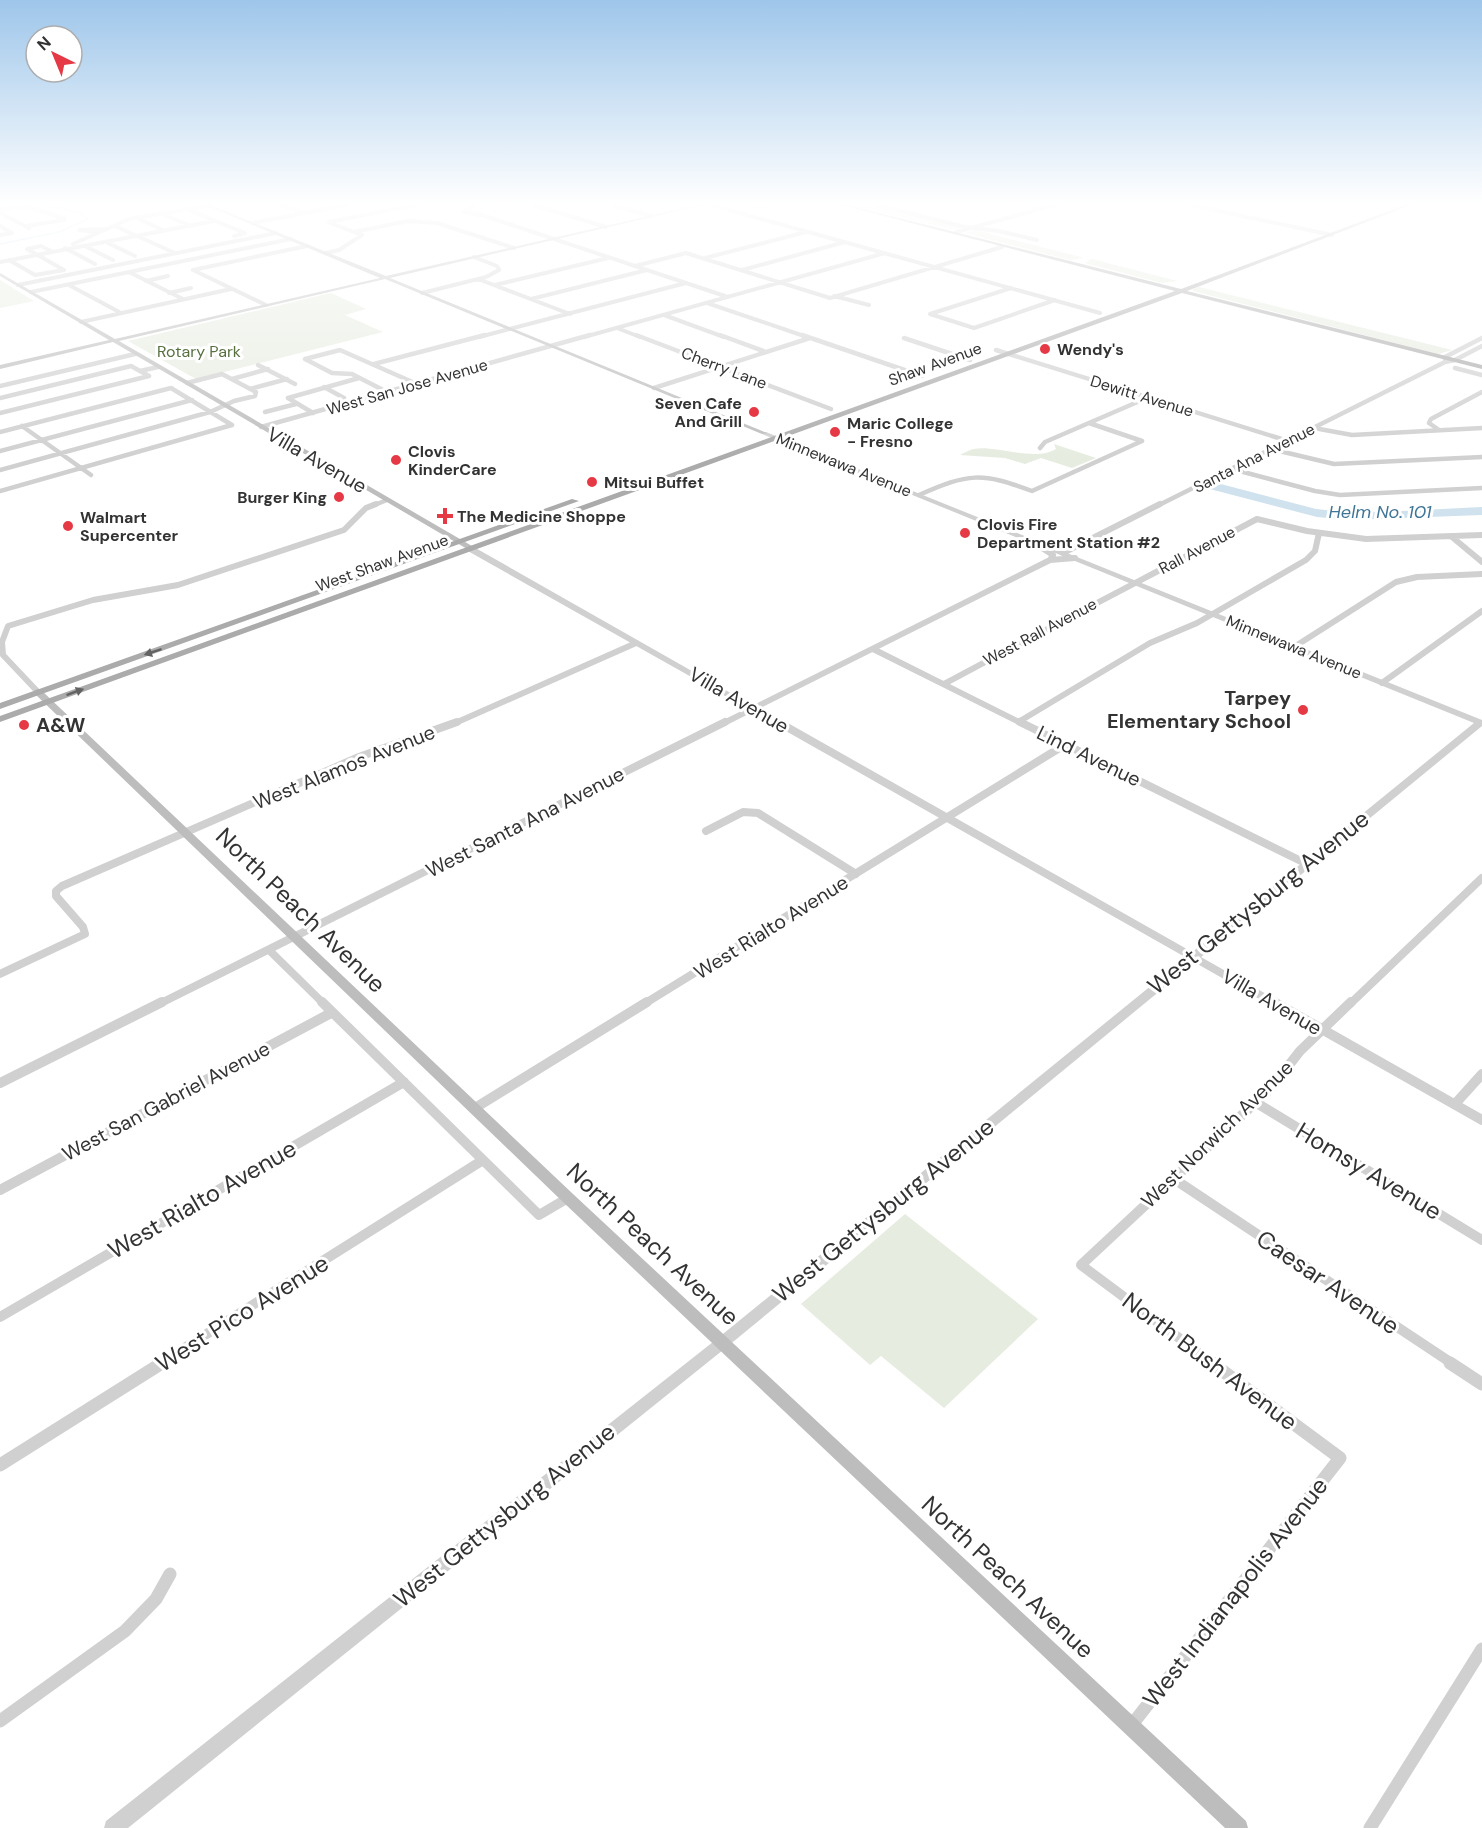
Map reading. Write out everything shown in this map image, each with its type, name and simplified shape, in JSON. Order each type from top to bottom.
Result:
[{"type":"main road","name":"Villa Avenue","points":[[28,290],[469,548]]},
{"type":"main road","points":[[0,367],[331,290]]},
{"type":"main road","name":"Minnewawa Avenue","points":[[418,290],[764,433]]},
{"type":"main road","name":"Shaw Avenue","points":[[820,412],[1131,301],[1172,290]]},
{"type":"main road","name":"Shaw Avenue","points":[[774,433],[934,379],[1172,290]]},
{"type":"main road","points":[[1174,290],[1482,371]]},
{"type":"main road","points":[[1110,315],[1108,313],[1131,301]]},
{"type":"main road","points":[[1076,327],[1075,325],[1104,315],[1101,313]]},
{"type":"main road","points":[[934,379],[933,376],[970,360]]},
{"type":"main road","points":[[1445,360],[1455,360],[1482,371]]},
{"type":"main road","points":[[913,386],[912,384],[925,379],[922,376]]},
{"type":"main road","name":"West Shaw Avenue","points":[[0,706],[764,433]]},
{"type":"main road","name":"West Shaw Avenue","points":[[0,719],[573,510],[774,433]]},
{"type":"main road","points":[[632,488],[634,484],[683,466],[686,461]]},
{"type":"main road","points":[[573,510],[576,505],[622,488],[620,485]]},
{"type":"main road","points":[[202,644],[208,638],[261,618],[268,611]]},
{"type":"main road","name":"North Peach Avenue","points":[[38,692],[568,1198],[1239,1828]]},
{"type":"street","points":[[31,292],[40,290]]},
{"type":"street","points":[[79,290],[121,313]]},
{"type":"street","points":[[164,290],[183,300]]},
{"type":"street","points":[[169,293],[181,290]]},
{"type":"street","points":[[81,322],[225,290]]},
{"type":"street","points":[[234,290],[266,305]]},
{"type":"street","points":[[422,292],[429,290]]},
{"type":"street","points":[[509,290],[570,314]]},
{"type":"street","points":[[531,299],[566,290]]},
{"type":"street","points":[[374,364],[659,290]]},
{"type":"street","points":[[708,290],[728,297]]},
{"type":"street","name":"West San Jose Avenue","points":[[261,427],[752,290]]},
{"type":"street","points":[[809,290],[869,305]]},
{"type":"street","points":[[832,297],[855,290]]},
{"type":"street","points":[[1004,290],[930,314],[974,328],[1055,300]]},
{"type":"street","points":[[1019,290],[1101,313]]},
{"type":"street","points":[[707,303],[922,376]]},
{"type":"street","points":[[663,315],[766,352]]},
{"type":"street","name":"Cherry Lane","points":[[617,328],[831,409]]},
{"type":"street","points":[[654,388],[810,338]]},
{"type":"street","points":[[904,338],[970,360]]},
{"type":"street","name":"Santa Ana Avenue","points":[[1063,554],[1314,428],[1445,360],[1482,338]]},
{"type":"street","points":[[1455,360],[1482,346]]},
{"type":"street","points":[[387,392],[349,374],[332,373],[305,359],[340,350],[417,384]]},
{"type":"street","name":"Dewitt Avenue","points":[[996,350],[1288,441]]},
{"type":"street","points":[[0,386],[135,354]]},
{"type":"street","points":[[258,365],[296,384]]},
{"type":"street","points":[[0,398],[131,366],[149,376],[0,413]]},
{"type":"street","points":[[140,371],[158,367]]},
{"type":"street","points":[[1455,368],[1482,371]]},
{"type":"street","points":[[232,379],[268,369]]},
{"type":"street","points":[[0,470],[210,412],[255,396],[256,392],[222,374],[188,383]]},
{"type":"street","points":[[313,413],[288,398],[359,378]]},
{"type":"street","points":[[250,389],[287,379]]},
{"type":"street","points":[[324,387],[344,398]]},
{"type":"street","points":[[0,432],[171,388],[232,425],[0,491]]},
{"type":"street","points":[[1439,430],[1429,423],[1431,419],[1482,392]]},
{"type":"street","points":[[1040,448],[1045,442],[1149,397]]},
{"type":"street","points":[[0,451],[192,400]]},
{"type":"street","points":[[265,412],[296,404]]},
{"type":"street","points":[[919,495],[969,475],[997,478],[1032,490],[1142,441],[1089,423]]},
{"type":"street","points":[[22,426],[92,475]]},
{"type":"street","points":[[1314,428],[1352,435],[1482,428]]},
{"type":"street","name":"Minnewawa Avenue","points":[[764,433],[774,433],[1063,554],[1481,722]]},
{"type":"street","points":[[1271,449],[1335,464],[1482,457]]},
{"type":"street","points":[[1232,469],[1315,491],[1340,495],[1482,488]]},
{"type":"street","points":[[38,692],[3,655],[2,642],[8,626],[93,600],[148,592],[195,580],[344,530],[366,507],[387,500]]},
{"type":"street","name":"Rall Avenue","points":[[1136,583],[1257,519],[1319,533]]},
{"type":"street","points":[[1020,721],[1150,644],[1213,614],[1311,556],[1317,546],[1319,533],[1385,540],[1482,535]]},
{"type":"street","points":[[1452,537],[1482,562]]},
{"type":"street","points":[[1028,539],[1053,555],[1050,560]]},
{"type":"street","name":"Villa Avenue","points":[[469,548],[1482,1120]]},
{"type":"street","name":"West Santa Ana Avenue","points":[[0,1083],[1050,560],[1075,558]]},
{"type":"street","points":[[1294,647],[1396,582],[1417,577],[1482,574]]},
{"type":"street","name":"West Rall Avenue","points":[[944,684],[1097,601],[1136,583]]},
{"type":"street","points":[[1382,683],[1482,611]]},
{"type":"street","name":"West Alamos Avenue","points":[[0,974],[85,934],[83,927],[56,896],[56,891],[62,886],[359,757],[441,729],[636,643]]},
{"type":"street","name":"Lind Avenue","points":[[873,649],[1305,863]]},
{"type":"street","name":"West Gettysburg Avenue","points":[[113,1828],[723,1342],[1191,956],[1481,722]]},
{"type":"street","name":"West Rialto Avenue","points":[[476,1108],[1065,744]]},
{"type":"street","points":[[706,831],[743,812],[758,813],[856,874]]},
{"type":"street","name":"West Norwich Avenue","points":[[1081,1265],[1256,1102],[1290,1066],[1300,1051],[1482,878]]},
{"type":"street","points":[[269,950],[539,1215],[568,1198]]},
{"type":"street","name":"West San Gabriel Avenue","points":[[0,1190],[331,1013]]},
{"type":"street","points":[[1455,1104],[1482,1074]]},
{"type":"street","name":"West Rialto Avenue","points":[[0,1317],[404,1082]]},
{"type":"street","name":"Homsy Avenue","points":[[1256,1102],[1482,1240]]},
{"type":"street","name":"West Pico Avenue","points":[[0,1465],[483,1160]]},
{"type":"street","name":"Caesar Avenue","points":[[1174,1179],[1482,1384]]},
{"type":"street","name":"North Bush Avenue","points":[[1081,1265],[1340,1458]]},
{"type":"street","name":"West Indianapolis Avenue","points":[[1131,1727],[1340,1458]]},
{"type":"street","points":[[0,1721],[125,1631],[156,1599],[170,1574]]},
{"type":"street","points":[[1370,1828],[1482,1650]]},
{"type":"green space","points":[[0,290],[17,290],[34,301],[0,308]]},
{"type":"green space","points":[[1212,290],[1452,350],[1438,354],[1193,291]]},
{"type":"green space","name":"Rotary Park","points":[[331,293],[366,309],[345,315],[383,332],[196,379],[128,341]]},
{"type":"green space","points":[[1054,444],[1096,458],[1072,468],[1041,458],[1025,464],[1005,458],[960,455],[972,449],[983,448],[1026,454],[1047,453],[1056,449]]},
{"type":"green space","points":[[905,1214],[1038,1319],[944,1408],[881,1356],[870,1365],[801,1304]]},
{"type":"water","name":"Helm No. 101","points":[[1217,483],[1316,509],[1382,512],[1482,507],[1482,515],[1348,520],[1317,517],[1206,488]]},
{"type":"place","name":"Wendy's","points":[[1045,349]]},
{"type":"place","name":"Seven Cafe And Grill","points":[[754,412]]},
{"type":"place","name":"Maric College - Fresno","points":[[835,432]]},
{"type":"place","name":"Clovis KinderCare","points":[[396,460]]},
{"type":"place","name":"Mitsui Buffet","points":[[592,482]]},
{"type":"place","name":"Burger King","points":[[339,497]]},
{"type":"place","name":"The Medicine Shoppe","points":[[445,516]]},
{"type":"place","name":"Walmart Supercenter","points":[[68,526]]},
{"type":"place","name":"Clovis Fire Department Station #2","points":[[965,533]]},
{"type":"place","name":"Tarpey Elementary School","points":[[1303,710]]},
{"type":"place","name":"A&W","points":[[24,725]]}]
